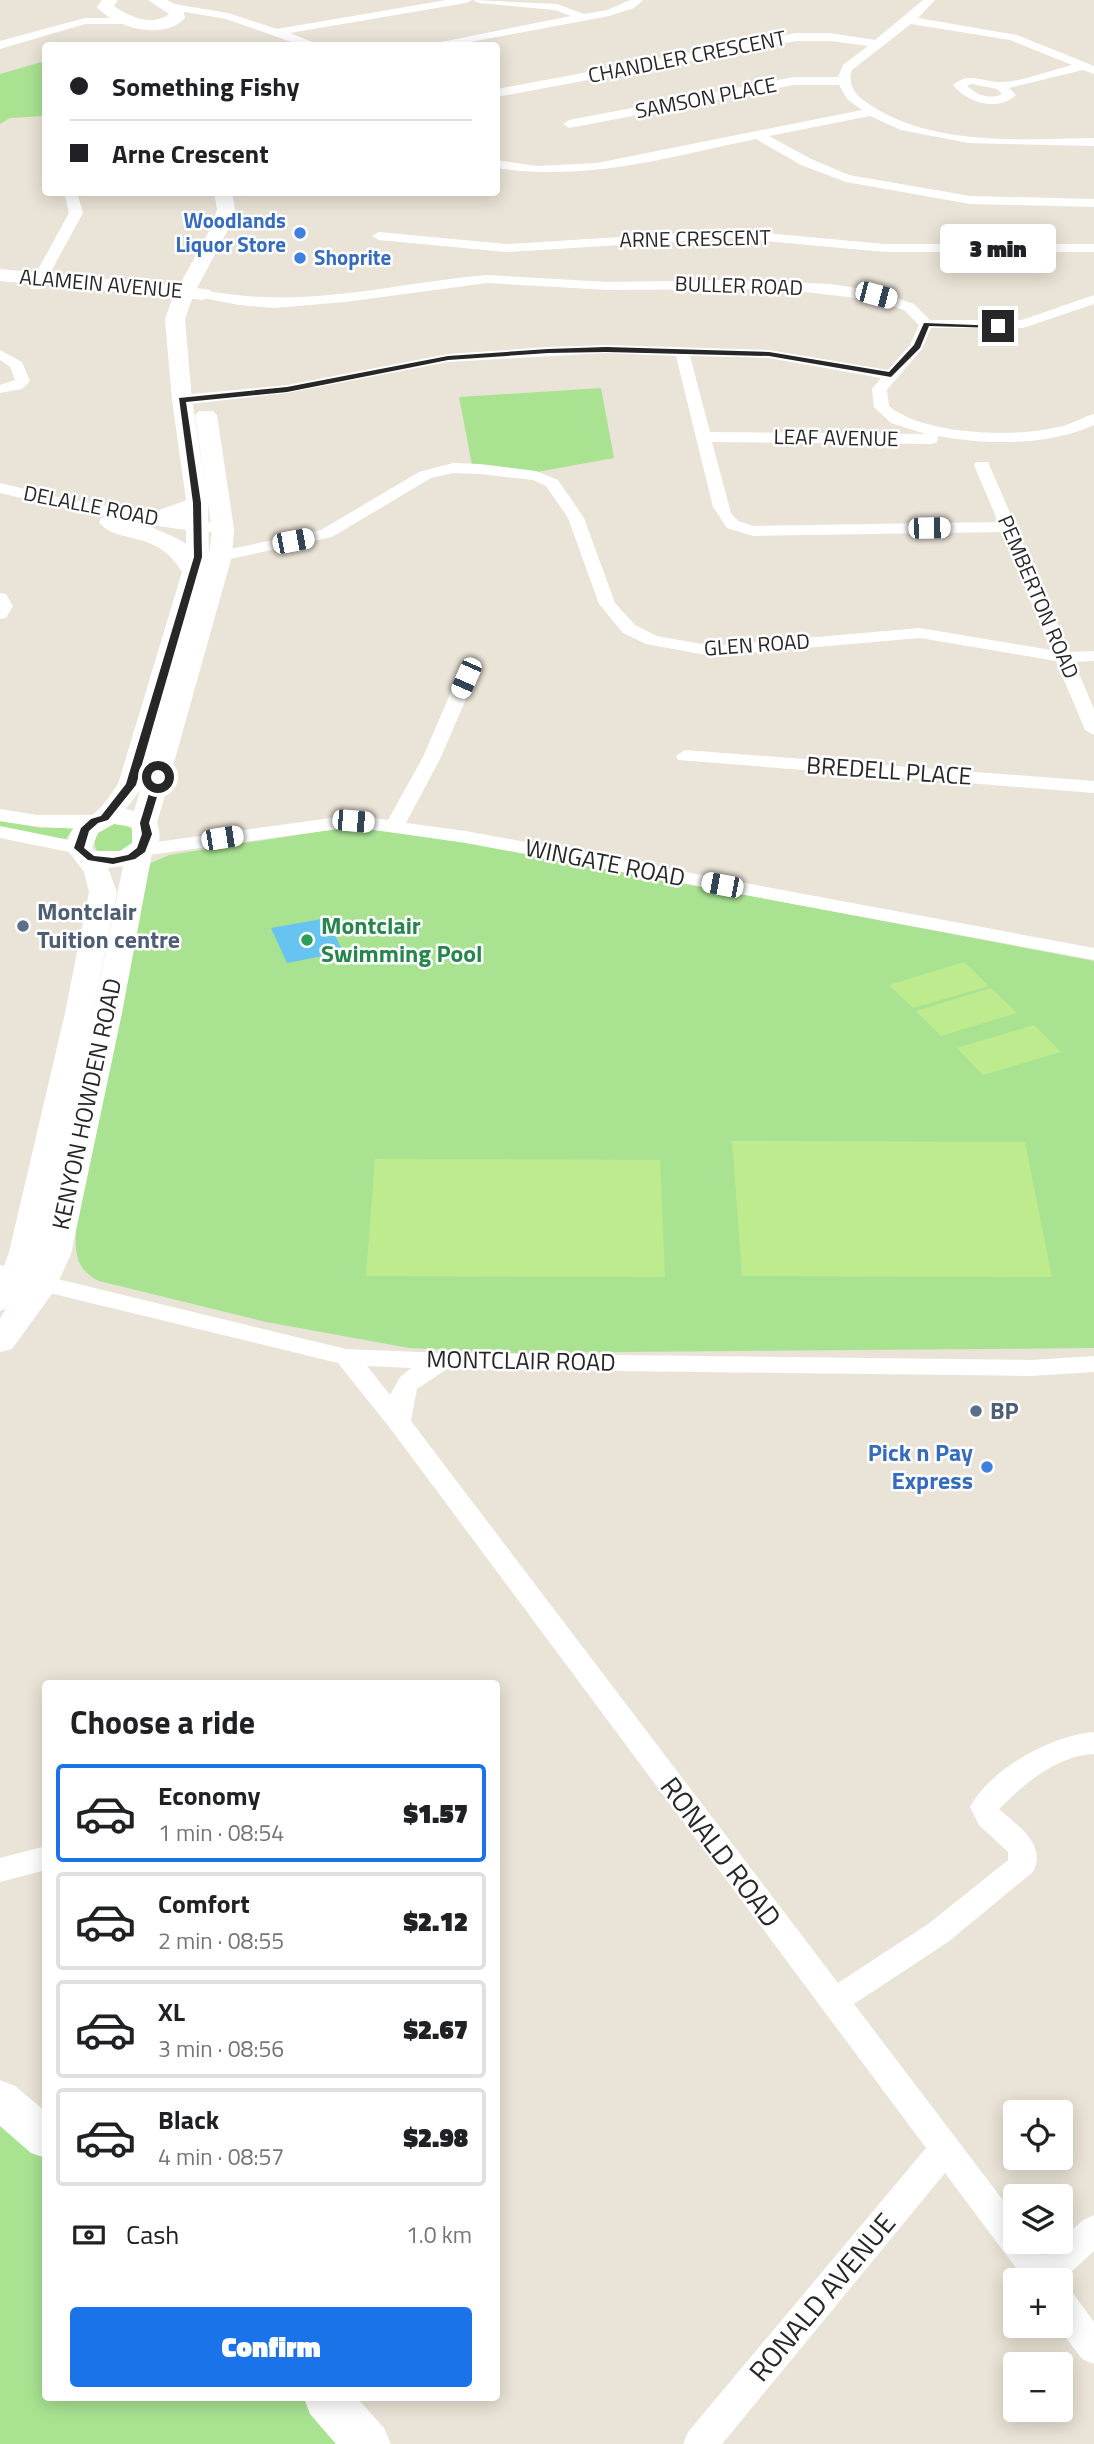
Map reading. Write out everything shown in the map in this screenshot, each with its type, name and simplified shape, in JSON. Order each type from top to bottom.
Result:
[{"type":"street","points":[[272,33],[466,0]]},
{"type":"street","points":[[479,0],[557,7],[583,18]]},
{"type":"street","points":[[449,42],[583,18],[624,8],[637,0]]},
{"type":"street","points":[[929,0],[909,20],[855,59],[844,74],[850,95],[872,112],[907,127],[964,138],[1029,143],[1094,142]]},
{"type":"street","points":[[0,38],[105,2],[131,22],[147,39]]},
{"type":"street","points":[[0,45],[85,22],[131,22],[166,17],[207,16],[236,19],[302,42]]},
{"type":"street","points":[[909,20],[1013,37],[1089,68]]},
{"type":"street","name":"CHANDLER CRESCENT","points":[[500,92],[796,37],[818,36],[878,44]]},
{"type":"street","points":[[1001,86],[1089,68]]},
{"type":"street","name":"SAMSON PLACE","points":[[569,124],[794,81],[844,80]]},
{"type":"street","points":[[500,164],[536,170],[582,169],[872,112]]},
{"type":"street","points":[[758,135],[806,162],[846,178],[970,200],[1094,203]]},
{"type":"street","points":[[38,282],[76,213],[71,196]]},
{"type":"street","points":[[194,297],[222,224],[226,209],[224,196]]},
{"type":"street","points":[[194,297],[242,222],[244,208],[241,196]]},
{"type":"street","name":"ARNE CRESCENT","points":[[379,236],[506,263],[733,234],[921,250],[1094,248]]},
{"type":"street","name":"BULLER ROAD","points":[[194,297],[302,304],[461,282],[506,263],[607,286],[729,282],[876,295],[903,304],[921,314],[926,324]]},
{"type":"street","name":"ALAMEIN AVENUE","points":[[0,275],[38,282],[140,291]]},
{"type":"street","name":"ALAMEIN AVENUE","points":[[0,284],[38,282]]},
{"type":"street","points":[[140,291],[194,297]]},
{"type":"street","points":[[140,291],[194,297]]},
{"type":"street","name":"KENYON HOWDEN ROAD","points":[[114,906],[85,853],[85,830],[99,820],[131,785],[205,546],[197,503],[192,399],[194,297]]},
{"type":"street","points":[[1094,299],[1023,324],[926,324],[917,346],[879,389],[878,396],[879,404],[892,418],[920,428],[970,435],[1020,436],[1055,432],[1094,419]]},
{"type":"street","points":[[192,399],[300,387],[462,356],[606,349],[769,354],[891,375]]},
{"type":"street","points":[[682,352],[724,516],[741,530],[1008,527]]},
{"type":"street","points":[[0,354],[17,365],[23,381],[12,388],[0,389]]},
{"type":"street","name":"KENYON HOWDEN ROAD","points":[[0,1341],[15,1283],[55,1254],[93,1013],[114,906],[143,840],[205,546],[192,399]]},
{"type":"street","name":"LEAF AVENUE","points":[[702,437],[886,440],[970,435]]},
{"type":"street","name":"PEMBERTON ROAD","points":[[982,465],[1094,730]]},
{"type":"street","name":"GLEN ROAD","points":[[205,546],[333,532],[416,480],[443,469],[464,468],[521,474],[547,480],[558,490],[576,518],[607,604],[629,629],[652,640],[712,651],[920,633],[1064,657],[1094,656]]},
{"type":"street","name":"DELALLE ROAD","points":[[0,488],[35,498],[156,519],[205,546]]},
{"type":"street","name":"DELALLE ROAD","points":[[0,501],[110,522]]},
{"type":"street","points":[[156,519],[181,512],[197,503]]},
{"type":"street","points":[[110,522],[166,541],[205,546]]},
{"type":"street","points":[[0,598],[5,607],[0,614]]},
{"type":"street","points":[[395,825],[432,757],[466,678]]},
{"type":"street","name":"BREDELL PLACE","points":[[684,756],[1094,787]]},
{"type":"street","points":[[0,815],[37,821],[130,817],[143,840],[113,861],[0,832]]},
{"type":"street","name":"WINGATE ROAD","points":[[143,840],[196,842],[339,821],[395,825],[1094,954]]},
{"type":"street","name":"MONTCLAIR ROAD","points":[[15,1283],[346,1357],[443,1361],[1094,1366]]},
{"type":"street","name":"RONALD ROAD","points":[[346,1357],[400,1422],[1035,2268]]},
{"type":"street","points":[[400,1422],[399,1395],[412,1379],[443,1361]]},
{"type":"street","points":[[834,2002],[938,1934],[1013,1874],[1023,1864],[1022,1848],[989,1817],[984,1807],[1051,1753],[1078,1743],[1094,1743]]},
{"type":"street","points":[[0,1870],[42,1859]]},
{"type":"street","points":[[0,2099],[42,2136]]},
{"type":"street","name":"RONALD AVENUE","points":[[700,2444],[945,2149]]},
{"type":"street","points":[[1064,2268],[1094,2230]]},
{"type":"street","name":"RONALD ROAD","points":[[1073,2320],[1094,2348]]},
{"type":"street","points":[[330,2401],[368,2444]]},
{"type":"green space","points":[[42,62],[42,116],[10,118],[0,124],[0,74]]},
{"type":"green space","points":[[601,388],[614,458],[537,472],[472,465],[459,397]]},
{"type":"green space","points":[[0,821],[41,828],[74,827],[65,840],[0,827]]},
{"type":"green space","points":[[111,824],[126,824],[134,832],[133,844],[122,853],[99,853],[94,843],[96,833]]},
{"type":"green space","points":[[335,829],[376,830],[457,840],[1094,961],[1094,1348],[516,1353],[409,1348],[266,1322],[99,1281],[91,1276],[78,1260],[76,1229],[147,871],[151,863],[169,855]]},
{"type":"green space","points":[[964,962],[989,986],[913,1008],[889,985]]},
{"type":"green space","points":[[991,988],[1017,1013],[941,1036],[916,1011]]},
{"type":"green space","points":[[1034,1025],[1061,1052],[983,1075],[957,1048]]},
{"type":"green space","points":[[732,1141],[1025,1142],[1052,1277],[742,1276]]},
{"type":"green space","points":[[375,1159],[660,1160],[665,1277],[366,1276]]},
{"type":"green space","points":[[0,2120],[42,2156],[42,2401],[305,2401],[343,2444],[0,2444]]},
{"type":"water","name":"Montclair Swimming Pool","points":[[327,918],[343,952],[287,963],[271,928]]},
{"type":"place","name":"Woodlands Liquor Store","points":[[300,233]]},
{"type":"place","name":"Shoprite","points":[[300,258]]},
{"type":"place","name":"Montclair Tuition centre","points":[[23,926]]},
{"type":"place","name":"Montclair Swimming Pool","points":[[307,940]]},
{"type":"place","name":"BP","points":[[976,1411]]},
{"type":"place","name":"Pick n Pay Express","points":[[987,1467]]},
{"type":"route","points":[[158,777],[145,823],[147,834],[142,850],[131,857],[113,861],[101,861],[83,853],[79,848],[85,830],[94,821],[105,818],[131,785],[198,557],[197,503],[182,400],[287,389],[448,358],[548,351],[606,349],[769,354],[891,375],[917,346],[926,324],[998,326]]}]
